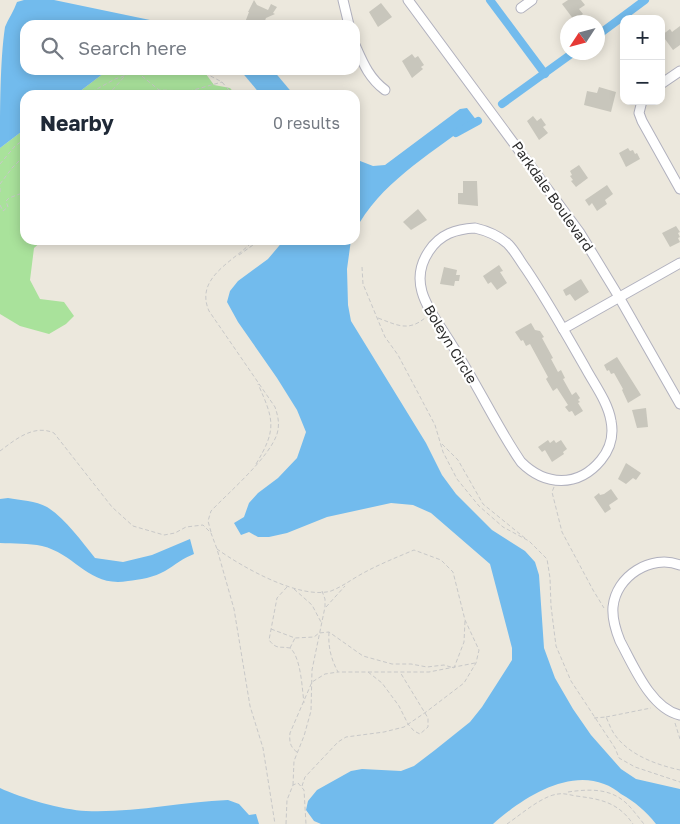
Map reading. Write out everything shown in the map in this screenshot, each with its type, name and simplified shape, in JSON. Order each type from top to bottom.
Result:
[{"type":"street","points":[[343,0],[348,20]]},
{"type":"street","name":"Parkdale Boulevard","points":[[408,0],[552,193],[591,250],[680,404]]},
{"type":"street","points":[[521,8],[532,0]]},
{"type":"street","points":[[360,56],[374,81],[385,90]]},
{"type":"street","points":[[665,81],[680,70]]},
{"type":"street","points":[[640,105],[639,113],[642,121],[680,189]]},
{"type":"street","name":"Boleyn Circle","points":[[475,228],[496,234],[510,246],[563,329],[605,403],[611,421],[612,432],[608,450],[602,458],[590,471],[572,480],[556,480],[536,474],[521,462],[423,297],[420,277],[426,256],[430,249],[445,235],[463,229],[475,228]]},
{"type":"street","points":[[563,329],[680,263]]},
{"type":"street","points":[[680,565],[667,562],[655,563],[639,569],[624,581],[618,590],[613,605],[614,623],[620,642],[652,695],[661,706],[670,712],[680,715]]},
{"type":"path","points":[[96,90],[127,75]]},
{"type":"path","points":[[140,75],[158,90]]},
{"type":"path","points":[[209,75],[222,82],[229,90]]},
{"type":"path","points":[[112,90],[124,76]]},
{"type":"path","points":[[194,90],[222,82]]},
{"type":"path","points":[[0,164],[20,142]]},
{"type":"path","points":[[0,184],[20,160]]},
{"type":"path","points":[[0,205],[3,211],[6,210],[8,207],[6,201],[20,194]]},
{"type":"path","points":[[248,245],[213,276],[206,292],[206,304],[275,408],[279,417],[277,434],[265,455],[211,511],[208,521],[218,549],[234,609],[250,706],[264,748],[275,824]]},
{"type":"path","points":[[234,258],[253,245]]},
{"type":"path","points":[[362,266],[363,284],[386,337],[398,355],[435,425],[443,452],[457,478],[479,506],[503,527],[528,541]]},
{"type":"path","points":[[378,318],[403,327],[418,324],[432,313]]},
{"type":"path","points":[[254,466],[268,444],[272,427],[270,409],[256,381]]},
{"type":"path","points":[[0,451],[14,440],[33,430],[47,430],[54,433],[112,507],[133,526],[164,535],[175,533],[186,527],[203,525],[211,533]]},
{"type":"path","points":[[440,442],[458,460],[483,504],[547,559],[556,646],[571,681],[615,748],[619,758],[635,767],[680,782]]},
{"type":"path","points":[[556,480],[552,492],[562,532],[604,607]]},
{"type":"path","points":[[218,549],[237,562],[302,591],[328,592],[346,585]]},
{"type":"path","points":[[306,824],[304,790],[302,786],[305,777],[338,742],[346,737],[384,732],[404,727],[464,683],[476,663],[479,650],[465,620],[453,572],[441,560],[429,554],[414,550],[357,576],[325,608]]},
{"type":"path","points":[[288,586],[277,598],[269,640],[274,646],[290,648],[294,652],[304,703]]},
{"type":"path","points":[[292,588],[312,606],[322,623]]},
{"type":"path","points":[[286,824],[287,800],[293,785],[294,761],[311,711],[312,670],[325,608],[325,599],[322,591]]},
{"type":"path","points":[[454,668],[464,642],[465,620]]},
{"type":"path","points":[[271,629],[295,638],[314,637],[320,633],[329,632],[363,656],[377,661],[427,667],[444,665],[454,668]]},
{"type":"path","points":[[329,632],[328,644],[332,662],[338,672]]},
{"type":"path","points":[[290,648],[295,638]]},
{"type":"path","points":[[297,753],[292,749],[289,740],[290,733],[312,682],[325,674],[338,672],[429,672],[476,663]]},
{"type":"path","points":[[367,672],[382,683],[399,706],[408,724],[417,734],[420,734],[425,732],[428,727],[428,718],[400,672]]},
{"type":"path","points":[[594,718],[606,718],[661,706]]},
{"type":"path","points":[[670,712],[680,739]]},
{"type":"path","points":[[606,718],[616,736],[629,748],[650,761],[680,770]]},
{"type":"path","points":[[293,785],[298,783],[302,786]]},
{"type":"path","points":[[507,824],[549,797],[566,792],[585,790],[604,791],[625,802],[644,824]]},
{"type":"path","points":[[566,792],[573,795],[598,798],[613,805],[629,818],[633,824]]},
{"type":"green space","points":[[101,75],[207,75],[214,85],[232,90],[82,90]]},
{"type":"green space","points":[[20,133],[20,245],[37,245],[34,248],[30,280],[40,299],[64,302],[74,316],[66,324],[49,334],[20,326],[0,314],[0,148]]},
{"type":"water","points":[[24,0],[54,0],[150,20],[20,20],[20,75],[101,75],[82,90],[20,90],[20,133],[0,148],[3,40],[5,27],[17,2]]},
{"type":"water","points":[[244,75],[277,75],[290,90],[257,90]]},
{"type":"water","points":[[467,108],[477,121],[468,125],[391,185],[377,199],[360,222],[360,161],[373,166],[385,165],[460,109]]},
{"type":"water","points":[[280,245],[350,245],[347,269],[348,305],[351,321],[426,443],[442,475],[456,494],[492,530],[525,551],[535,562],[539,575],[544,648],[555,678],[573,709],[591,735],[621,769],[636,779],[680,789],[680,824],[656,824],[631,800],[604,784],[589,780],[559,784],[544,789],[516,806],[493,824],[321,824],[314,821],[306,810],[308,801],[317,790],[351,771],[362,769],[401,771],[414,766],[470,722],[482,707],[512,660],[512,648],[490,564],[431,513],[413,505],[391,503],[327,517],[287,533],[269,537],[258,537],[249,532],[241,535],[234,523],[244,517],[249,503],[258,493],[278,478],[297,458],[306,432],[297,410],[238,322],[227,302],[230,291],[238,281],[268,259]]},
{"type":"water","points":[[8,498],[33,502],[47,507],[67,524],[95,558],[123,562],[152,555],[190,539],[194,554],[152,577],[115,582],[103,580],[54,550],[37,545],[0,543],[0,499]]},
{"type":"water","points":[[0,788],[42,803],[86,811],[139,809],[228,800],[239,804],[249,815],[256,814],[259,824],[0,824]]},
{"type":"building","points":[[254,0],[257,5],[268,10],[271,4],[277,7],[273,13],[275,14],[265,20],[246,20]]},
{"type":"building","points":[[568,0],[581,0],[585,5],[579,9],[583,14],[570,15],[562,4]]},
{"type":"building","points":[[381,3],[392,17],[378,27],[369,12]]},
{"type":"building","points":[[680,26],[680,45],[673,50],[665,39],[665,33],[670,29],[672,32]]},
{"type":"building","points":[[412,54],[415,58],[418,56],[424,65],[421,67],[423,69],[412,78],[402,61]]},
{"type":"building","points":[[599,87],[616,92],[611,112],[584,105],[587,91],[597,93]]},
{"type":"building","points":[[533,116],[537,121],[541,118],[546,125],[543,127],[548,133],[539,140],[527,121]]},
{"type":"building","points":[[628,148],[630,151],[633,150],[635,154],[637,153],[640,159],[626,167],[619,153]]},
{"type":"building","points":[[579,165],[588,178],[576,187],[571,181],[573,180],[570,176],[572,175],[570,171]]},
{"type":"building","points":[[463,181],[477,181],[478,206],[458,204],[458,193],[463,193]]},
{"type":"building","points":[[607,185],[613,194],[605,200],[607,204],[597,211],[592,203],[589,206],[585,200]]},
{"type":"building","points":[[418,209],[427,220],[411,230],[403,222]]},
{"type":"building","points":[[676,226],[680,232],[678,233],[680,237],[678,238],[680,242],[670,247],[662,233]]},
{"type":"building","points":[[499,265],[503,271],[500,272],[507,283],[497,290],[491,282],[488,284],[483,276]]},
{"type":"building","points":[[444,267],[457,270],[456,275],[460,275],[459,281],[455,281],[454,286],[440,284]]},
{"type":"building","points":[[581,279],[589,292],[575,301],[570,294],[566,296],[563,290]]},
{"type":"building","points":[[531,323],[535,330],[540,331],[544,337],[542,338],[553,358],[551,359],[558,372],[561,370],[565,378],[563,379],[572,395],[576,392],[580,398],[578,403],[583,411],[575,416],[572,411],[569,412],[565,407],[568,405],[557,388],[553,391],[546,379],[548,377],[530,344],[526,346],[515,332]]},
{"type":"building","points":[[617,357],[641,395],[628,403],[614,373],[611,374],[609,370],[607,371],[604,365]]},
{"type":"building","points":[[646,408],[648,427],[637,428],[632,410]]},
{"type":"building","points":[[548,440],[550,443],[554,440],[556,443],[561,440],[567,449],[563,452],[564,454],[552,462],[545,450],[542,452],[538,447]]},
{"type":"building","points":[[626,463],[641,473],[636,480],[633,478],[626,484],[618,479]]},
{"type":"building","points":[[611,489],[618,499],[609,505],[611,509],[605,513],[594,497],[599,493],[600,495],[604,494]]},
{"type":"waterway","points":[[490,0],[545,74]]},
{"type":"waterway","points":[[605,30],[645,0]]},
{"type":"waterway","points":[[502,104],[563,60]]},
{"type":"waterway","points":[[456,133],[478,121]]}]
